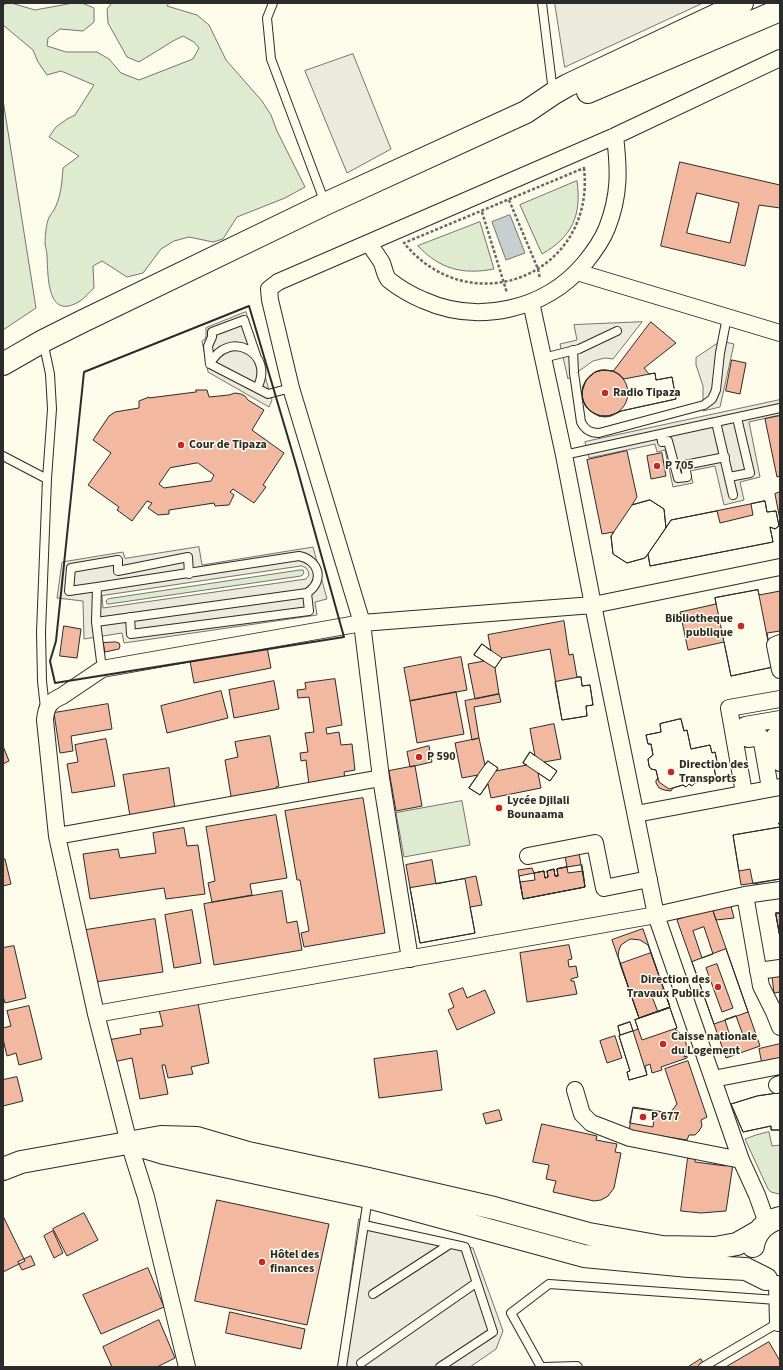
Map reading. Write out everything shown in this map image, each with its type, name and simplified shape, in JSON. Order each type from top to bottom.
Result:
[{"type":"main road","points":[[3,364],[43,341],[325,204],[526,112],[554,93],[742,3]]},
{"type":"main road","points":[[526,112],[559,104],[780,10]]},
{"type":"main road","points":[[3,1169],[21,1162],[161,1137],[198,1138],[248,1153],[494,1208],[589,1234],[662,1247],[715,1248],[737,1244],[768,1224]]},
{"type":"main road","points":[[129,1143],[164,1153],[368,1197],[584,1256],[689,1266],[746,1269],[775,1287]]},
{"type":"main road","points":[[768,1224],[754,1241],[752,1252],[754,1262],[759,1272],[775,1287]]},
{"type":"street","points":[[410,959],[381,778],[362,623],[292,388],[270,300],[269,289],[278,282],[478,195],[506,192],[615,136],[780,58]]},
{"type":"street","points":[[369,243],[382,264],[388,279],[409,294],[434,305],[459,311],[486,313],[512,309],[538,299],[561,286],[577,272],[594,252],[607,229],[615,204],[618,178],[615,136]]},
{"type":"street","points":[[577,272],[780,332]]},
{"type":"street","points":[[538,299],[543,358],[564,455],[656,915],[741,1160],[768,1224]]},
{"type":"street","points":[[187,1367],[146,1197],[129,1143],[96,1014],[58,836],[45,720],[45,711],[49,704],[102,669],[362,623],[593,604],[780,567]]},
{"type":"street","points":[[780,644],[775,645],[780,670]]},
{"type":"street","points":[[744,794],[729,708],[780,699]]},
{"type":"street","points":[[636,814],[775,788],[761,737],[748,739],[745,725],[780,719]]},
{"type":"street","points":[[780,734],[775,735],[780,763]]},
{"type":"street","points":[[58,836],[381,778]]},
{"type":"street","points":[[528,856],[595,843],[604,888],[649,879]]},
{"type":"street","points":[[96,1014],[656,915],[745,895],[780,890]]},
{"type":"street","points":[[745,895],[761,986],[777,1012],[780,1028]]},
{"type":"street","points":[[758,971],[780,968]]},
{"type":"street","points":[[713,1079],[780,1066]]},
{"type":"street","points":[[575,1090],[582,1114],[591,1123],[630,1138],[741,1160]]},
{"type":"street","points":[[775,1287],[779,1324]]},
{"type":"lane","points":[[273,3],[267,18],[271,59],[325,204]]},
{"type":"lane","points":[[542,3],[554,93]]},
{"type":"lane","points":[[573,350],[574,373],[581,422],[588,431],[599,433],[699,407],[708,402],[715,395],[720,353],[727,317]]},
{"type":"lane","points":[[210,364],[208,346],[212,337],[212,332],[244,320],[262,368],[260,382],[257,388]]},
{"type":"lane","points":[[543,358],[591,344],[617,331]]},
{"type":"lane","points":[[43,341],[50,374],[52,397],[52,426],[47,479],[41,632],[42,681],[45,711]]},
{"type":"lane","points":[[210,364],[218,352],[231,346],[244,348],[256,355]]},
{"type":"lane","points":[[210,364],[268,394],[292,388]]},
{"type":"lane","points":[[564,455],[780,408]]},
{"type":"lane","points":[[729,477],[750,473],[737,418]]},
{"type":"lane","points":[[716,422],[733,495]]},
{"type":"lane","points":[[661,434],[662,442],[668,441],[678,478],[687,477],[685,465],[725,456]]},
{"type":"lane","points":[[3,456],[47,479]]},
{"type":"lane","points":[[96,622],[307,593],[312,590],[317,581],[317,571],[315,566],[308,559],[299,556],[189,574],[69,591],[71,568],[118,560],[118,571],[188,557],[189,574]]},
{"type":"lane","points":[[97,587],[96,622],[102,669]]},
{"type":"lane","points":[[130,617],[131,634],[302,612],[310,610],[307,593]]},
{"type":"lane","points":[[342,1367],[368,1197]]},
{"type":"lane","points":[[364,1224],[464,1247],[493,1332],[440,1367]]},
{"type":"lane","points":[[373,1294],[450,1244]]},
{"type":"lane","points":[[361,1363],[476,1283]]},
{"type":"lane","points":[[578,1367],[542,1367],[511,1313],[549,1284],[775,1287]]},
{"type":"lane","points":[[703,1367],[779,1324]]},
{"type":"path","points":[[584,168],[584,200],[574,230],[558,252],[538,269],[518,278],[504,282],[476,284],[445,276],[427,265],[404,243],[481,211],[506,192],[584,168]]},
{"type":"path","points":[[506,192],[538,269],[538,299]]},
{"type":"path","points":[[478,195],[481,211],[512,309]]},
{"type":"green space","points":[[11,3],[35,10],[73,3],[82,3],[94,8],[94,22],[83,31],[60,29],[48,38],[47,46],[66,52],[97,52],[109,59],[121,73],[139,80],[193,59],[199,48],[194,42],[183,36],[139,62],[127,57],[108,23],[107,9],[112,3],[169,3],[167,6],[197,15],[209,25],[226,60],[262,101],[271,115],[277,131],[305,187],[285,198],[237,217],[223,239],[213,242],[189,237],[174,241],[161,249],[143,273],[127,277],[102,261],[93,266],[94,288],[80,301],[69,306],[61,306],[55,301],[49,285],[45,244],[46,232],[48,219],[54,210],[60,195],[63,168],[79,156],[49,137],[56,127],[75,115],[94,85],[61,71],[47,75],[38,62],[33,50],[3,25],[3,6]]},
{"type":"green space","points":[[3,100],[36,308],[3,330]]},
{"type":"green space","points":[[577,181],[578,204],[573,224],[561,240],[542,254],[520,205]]},
{"type":"green space","points":[[480,222],[494,269],[472,271],[452,268],[435,260],[418,246]]},
{"type":"green space","points":[[303,570],[304,573],[301,576],[109,604],[107,604],[106,601],[108,599]]},
{"type":"green space","points":[[462,801],[470,845],[404,857],[396,813]]},
{"type":"green space","points":[[769,1132],[772,1146],[780,1145],[780,1194],[771,1192],[768,1189],[745,1139]]},
{"type":"shaded area","points":[[555,3],[703,3],[565,67]]},
{"type":"shaded area","points":[[353,54],[391,149],[347,173],[305,71]]},
{"type":"shaded area","points":[[510,215],[525,253],[506,260],[492,222]]},
{"type":"shaded area","points":[[246,312],[272,400],[269,407],[208,372],[202,341],[206,336],[206,328]]},
{"type":"shaded area","points":[[642,322],[613,359],[605,358],[593,361],[568,379],[560,344],[577,340],[574,325]]},
{"type":"shaded area","points":[[721,341],[734,344],[720,407],[703,411],[703,386],[696,365],[696,358]]},
{"type":"shaded area","points":[[780,400],[780,415],[749,422],[760,477],[740,482],[744,500],[724,505],[715,466],[690,471],[693,483],[673,487],[665,450],[657,452],[655,444],[589,458],[585,442]]},
{"type":"shaded area","points":[[199,547],[202,565],[313,547],[327,599],[315,602],[317,615],[124,643],[122,633],[84,639],[83,601],[57,598],[62,562],[123,552],[125,558]],"holes":[[[302,566],[306,568],[309,575],[306,579],[103,608],[102,596]]]},
{"type":"shaded area","points":[[359,1219],[473,1248],[503,1331],[496,1349],[470,1367],[339,1367]]},
{"type":"building","points":[[680,162],[780,185],[780,208],[759,205],[745,266],[661,246]],"holes":[[[697,193],[739,203],[730,243],[687,233]]]},
{"type":"building","points":[[651,322],[676,343],[644,368],[649,374],[655,373],[656,380],[672,377],[676,399],[621,411],[608,416],[599,416],[593,413],[586,407],[582,398],[582,392],[586,380],[595,372],[604,370],[613,371]]},
{"type":"building","points":[[732,360],[746,363],[740,394],[726,391]]},
{"type":"building","points":[[601,370],[613,371],[624,379],[655,373],[656,380],[672,377],[676,399],[621,411],[611,416],[599,416],[586,407],[583,401],[582,392],[583,386],[588,378],[595,372]]},
{"type":"building","points":[[610,370],[622,376],[627,384],[627,402],[622,410],[614,415],[600,416],[588,410],[583,402],[582,388],[588,376],[596,371]]},
{"type":"building","points":[[196,390],[207,390],[209,397],[235,393],[245,396],[248,400],[264,410],[252,430],[284,453],[263,485],[266,487],[254,503],[233,489],[230,492],[234,495],[229,505],[215,506],[214,503],[169,510],[169,514],[158,515],[148,508],[152,503],[147,501],[132,521],[117,510],[119,507],[88,485],[111,453],[93,440],[109,416],[115,412],[139,408],[139,401],[149,397],[196,392]],"holes":[[[198,463],[214,475],[211,481],[164,488],[159,484],[170,468]]]},
{"type":"building","points":[[780,416],[780,476],[777,477],[765,419]]},
{"type":"building","points":[[627,451],[637,497],[632,505],[650,500],[664,509],[666,528],[671,520],[765,501],[767,512],[776,511],[779,526],[775,529],[770,527],[773,542],[650,566],[648,554],[645,558],[627,563],[613,554],[611,536],[614,532],[602,534],[587,460]]},
{"type":"building","name":"P 705","points":[[662,453],[666,476],[651,479],[647,456]]},
{"type":"building","points":[[780,492],[780,520],[775,494]]},
{"type":"building","points":[[650,500],[664,509],[666,528],[645,558],[627,563],[613,554],[611,536],[632,505]]},
{"type":"building","points":[[765,501],[767,512],[776,511],[779,526],[775,529],[770,527],[773,542],[650,566],[648,554],[671,520],[717,511],[720,523],[753,515],[751,504]]},
{"type":"building","points":[[758,590],[773,667],[731,676],[715,598]]},
{"type":"building","points":[[758,590],[759,595],[780,591],[780,631],[767,633],[773,667],[731,676],[724,642],[688,650],[680,612],[716,604],[715,598]]},
{"type":"building","points":[[564,621],[569,655],[573,654],[577,677],[581,677],[582,686],[590,685],[593,705],[586,706],[587,716],[562,720],[550,649],[502,658],[495,668],[499,694],[475,699],[468,664],[484,661],[474,655],[482,644],[491,651],[488,635]]},
{"type":"building","points":[[64,626],[81,629],[77,658],[60,656]]},
{"type":"building","points":[[103,643],[119,643],[119,649],[105,652]]},
{"type":"building","points":[[482,644],[502,658],[495,668],[474,655]]},
{"type":"building","points":[[267,647],[271,668],[194,683],[190,661]]},
{"type":"building","points":[[461,657],[467,690],[410,701],[404,668]]},
{"type":"building","points":[[581,677],[582,686],[590,685],[593,705],[586,706],[587,716],[562,720],[555,682]]},
{"type":"building","points":[[335,679],[342,725],[326,728],[327,734],[339,732],[341,745],[352,744],[355,770],[344,772],[345,778],[309,785],[306,760],[301,761],[300,753],[308,752],[305,733],[314,732],[309,697],[298,698],[297,690],[306,689],[305,683]]},
{"type":"building","points":[[274,681],[279,709],[234,718],[229,690]]},
{"type":"building","points":[[221,691],[228,718],[167,733],[161,706]]},
{"type":"building","points":[[456,692],[464,734],[417,743],[410,701]]},
{"type":"building","points":[[499,694],[501,702],[474,707],[479,738],[472,740],[465,701]]},
{"type":"building","points":[[108,704],[112,729],[71,736],[73,751],[60,753],[54,713]]},
{"type":"building","points":[[681,719],[684,731],[687,730],[691,749],[710,745],[712,753],[715,752],[718,766],[714,767],[716,778],[695,783],[692,786],[689,784],[686,787],[683,785],[669,789],[659,782],[656,770],[651,769],[649,766],[648,759],[653,755],[651,744],[648,744],[646,735],[661,732],[660,724]]},
{"type":"building","points":[[681,719],[684,731],[687,730],[691,749],[710,745],[712,753],[715,752],[718,766],[714,767],[716,778],[695,783],[692,786],[689,784],[686,787],[683,785],[673,788],[671,791],[664,790],[659,788],[656,783],[656,780],[658,779],[656,770],[651,769],[649,766],[648,759],[653,755],[651,744],[648,744],[646,735],[661,732],[660,724]]},
{"type":"building","points":[[554,724],[561,759],[544,762],[557,771],[550,781],[538,773],[541,788],[491,798],[488,784],[480,795],[469,788],[478,775],[462,778],[455,743],[479,738],[485,765],[488,761],[498,768],[496,771],[527,765],[523,763],[530,752],[535,756],[530,729]]},
{"type":"building","points":[[270,736],[279,786],[276,787],[277,794],[232,802],[225,760],[238,757],[235,742]]},
{"type":"building","points":[[106,739],[115,786],[72,793],[67,764],[78,762],[75,745]]},
{"type":"building","points":[[3,746],[9,761],[3,764]]},
{"type":"building","name":"P 590","points":[[429,746],[432,762],[410,767],[407,752]]},
{"type":"building","points":[[530,752],[557,771],[550,781],[523,763]]},
{"type":"building","points":[[488,761],[498,768],[480,795],[469,788]]},
{"type":"building","points":[[415,766],[422,806],[396,811],[389,771]]},
{"type":"building","points":[[169,768],[175,809],[130,816],[123,775]]},
{"type":"building","points":[[363,798],[385,933],[304,947],[301,933],[309,931],[300,880],[297,880],[285,811]]},
{"type":"building","points":[[276,815],[287,878],[250,884],[252,895],[212,902],[208,883],[215,881],[206,827]]},
{"type":"building","points":[[780,827],[780,879],[741,885],[733,835]]},
{"type":"building","points":[[780,827],[780,879],[753,884],[750,869],[739,871],[733,835]]},
{"type":"building","points":[[184,828],[187,846],[198,845],[205,894],[166,899],[164,888],[90,899],[83,854],[118,849],[120,858],[156,853],[153,833]]},
{"type":"building","points":[[579,853],[585,887],[523,899],[518,870],[532,868],[534,873],[544,871],[545,878],[548,877],[547,871],[554,869],[555,876],[558,876],[557,869],[567,867],[565,856]]},
{"type":"building","points":[[3,859],[5,859],[11,884],[3,886]]},
{"type":"building","points":[[432,860],[436,884],[476,876],[482,905],[470,907],[475,933],[420,943],[406,865]]},
{"type":"building","points":[[582,865],[585,887],[523,899],[519,876],[544,871],[545,878],[548,877],[547,871],[554,869],[555,876],[558,876],[557,869]]},
{"type":"building","points":[[567,867],[568,873],[583,871],[585,887],[523,899],[520,882],[535,880],[534,873],[544,871],[545,878],[548,877],[547,871],[554,869],[555,876],[558,876],[557,869]]},
{"type":"building","points":[[465,879],[475,933],[420,943],[410,888]]},
{"type":"building","points":[[282,891],[287,923],[297,921],[302,950],[214,965],[204,904]]},
{"type":"building","points":[[731,906],[734,918],[716,920],[712,908]]},
{"type":"building","points":[[712,908],[760,1046],[726,1058],[677,920]]},
{"type":"building","points":[[192,910],[201,963],[174,968],[165,915]]},
{"type":"building","points":[[776,913],[780,913],[780,937]]},
{"type":"building","points":[[776,913],[780,913],[780,937]]},
{"type":"building","points":[[776,913],[780,913],[780,937]]},
{"type":"building","points":[[155,919],[163,972],[95,982],[86,930]]},
{"type":"building","points":[[704,927],[713,954],[702,958],[693,931]]},
{"type":"building","points":[[643,929],[670,1007],[639,1018],[612,940]]},
{"type":"building","points":[[631,939],[640,940],[648,945],[670,1007],[639,1018],[618,956],[621,945]]},
{"type":"building","points":[[569,945],[572,959],[568,960],[569,967],[576,966],[578,977],[571,979],[571,981],[574,981],[577,994],[527,1002],[520,953]]},
{"type":"building","points":[[14,946],[26,998],[5,1003],[3,996],[3,948]]},
{"type":"building","points":[[726,949],[748,1012],[714,1024],[692,962]]},
{"type":"building","points":[[651,953],[670,1007],[639,1018],[620,964]]},
{"type":"building","points":[[717,964],[733,1008],[722,1012],[706,968]]},
{"type":"building","points":[[780,976],[780,992],[774,993],[772,977]]},
{"type":"building","points":[[463,988],[467,998],[485,990],[495,1013],[457,1030],[448,1010],[454,1007],[449,994]]},
{"type":"building","points":[[664,989],[670,1007],[658,1012],[651,994]]},
{"type":"building","points":[[198,1003],[209,1063],[191,1067],[193,1074],[168,1078],[165,1065],[162,1065],[168,1094],[140,1099],[132,1058],[113,1062],[108,1040],[141,1034],[140,1029],[163,1026],[159,1010]]},
{"type":"building","points":[[29,1006],[42,1059],[19,1065],[16,1053],[7,1056],[3,1039],[3,1028],[11,1026],[7,1011]]},
{"type":"building","points":[[670,1008],[677,1028],[642,1040],[635,1020]]},
{"type":"building","points":[[670,1008],[677,1028],[675,1029],[685,1039],[687,1048],[684,1057],[687,1056],[687,1058],[661,1067],[662,1070],[652,1073],[650,1064],[645,1066],[647,1075],[629,1080],[627,1072],[630,1071],[619,1036],[618,1026],[630,1022],[633,1031],[638,1029],[635,1020]]},
{"type":"building","points":[[736,1016],[743,1035],[731,1039],[725,1020]]},
{"type":"building","points":[[630,1022],[633,1031],[620,1035],[618,1026]]},
{"type":"building","points":[[633,1031],[647,1075],[629,1080],[627,1072],[630,1071],[619,1036]]},
{"type":"building","points":[[615,1036],[622,1058],[607,1063],[600,1041]]},
{"type":"building","points":[[780,1044],[780,1060],[762,1064],[759,1049]]},
{"type":"building","points":[[437,1051],[442,1090],[379,1098],[374,1059]]},
{"type":"building","points":[[688,1061],[707,1117],[701,1120],[702,1126],[699,1131],[695,1135],[689,1135],[687,1140],[629,1131],[633,1107],[670,1113],[677,1104],[665,1069]]},
{"type":"building","points":[[17,1077],[23,1101],[3,1106],[3,1080]]},
{"type":"building","points":[[780,1093],[780,1130],[771,1130],[771,1126],[743,1132],[731,1104],[757,1096]]},
{"type":"building","points":[[780,1093],[780,1130],[771,1130],[771,1126],[743,1132],[731,1104],[757,1096]]},
{"type":"building","name":"P 677","points":[[633,1108],[655,1111],[653,1127],[630,1123]]},
{"type":"building","points":[[499,1110],[502,1120],[486,1124],[483,1114]]},
{"type":"building","points":[[542,1124],[597,1136],[596,1140],[617,1144],[615,1152],[621,1153],[614,1188],[608,1196],[601,1200],[594,1201],[553,1192],[556,1181],[546,1179],[549,1165],[533,1162]]},
{"type":"building","points":[[688,1158],[695,1159],[695,1162],[726,1166],[726,1163],[733,1164],[726,1211],[701,1213],[681,1211]]},
{"type":"building","name":"Hôtel des finances","points":[[217,1200],[329,1224],[307,1325],[195,1301]]},
{"type":"building","points":[[84,1213],[98,1240],[67,1256],[53,1229]]},
{"type":"building","points":[[3,1216],[25,1261],[3,1272]]},
{"type":"building","points":[[53,1231],[63,1253],[54,1258],[44,1236]]},
{"type":"building","points":[[31,1256],[35,1265],[22,1270],[18,1262]]},
{"type":"building","points":[[148,1268],[164,1307],[101,1334],[83,1295]]},
{"type":"building","points":[[230,1312],[305,1329],[301,1349],[226,1333]]},
{"type":"building","points":[[159,1320],[175,1358],[157,1367],[112,1367],[103,1347]]},
{"type":"building","points":[[769,1342],[780,1361],[780,1367],[726,1367]]},
{"type":"building","points":[[701,1359],[705,1367],[688,1367]]},
{"type":"wall","points":[[249,306],[297,468],[344,637],[55,683],[50,661],[56,641],[84,372],[249,306]]},
{"type":"place","name":"Radio Tipaza","points":[[605,393]]},
{"type":"place","name":"Cour de Tipaza","points":[[181,445]]},
{"type":"place","name":"P 705","points":[[657,466]]},
{"type":"place","name":"Bibliotheque publique","points":[[741,626]]},
{"type":"place","name":"P 590","points":[[419,757]]},
{"type":"place","name":"Direction des Transports","points":[[671,772]]},
{"type":"place","name":"Lycée Djilali Bounaama","points":[[499,808]]},
{"type":"place","name":"Direction des Travaux Publics","points":[[718,987]]},
{"type":"place","name":"Caisse nationale du Logement","points":[[663,1044]]},
{"type":"place","name":"P 677","points":[[643,1117]]},
{"type":"place","name":"Hôtel des finances","points":[[262,1262]]}]
